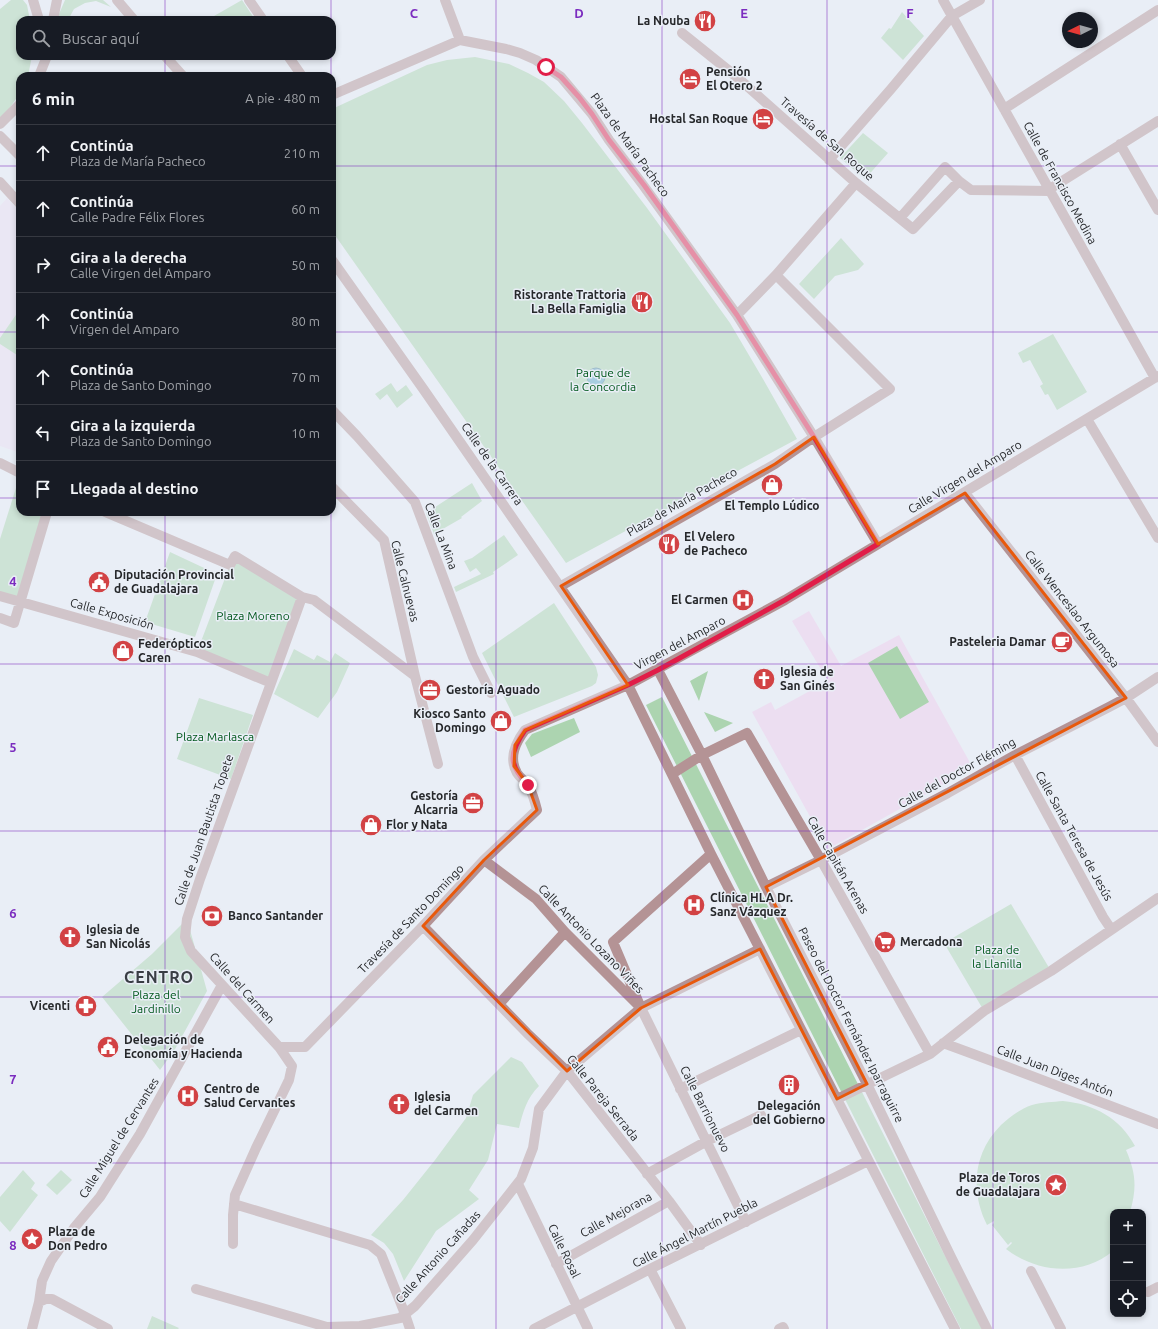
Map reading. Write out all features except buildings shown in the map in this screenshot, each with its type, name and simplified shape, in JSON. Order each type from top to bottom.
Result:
[{"type":"street","points":[[33,0],[38,16]]},
{"type":"street","points":[[54,16],[57,0]]},
{"type":"street","points":[[117,0],[123,5],[131,16]]},
{"type":"street","points":[[249,0],[260,16]]},
{"type":"street","points":[[336,93],[460,40],[445,0]]},
{"type":"street","name":"Calle de Francisco Medina","points":[[942,0],[1156,377]]},
{"type":"street","points":[[829,160],[906,72],[952,16],[980,0]]},
{"type":"street","points":[[1004,109],[1158,10]]},
{"type":"street","name":"Travesía de San Roque","points":[[682,33],[738,78],[829,160],[913,229],[959,181]]},
{"type":"street","name":"Plaza de María Pacheco","points":[[460,40],[506,49],[536,60],[561,77],[579,97],[737,315],[814,437]]},
{"type":"street","points":[[40,72],[42,60]]},
{"type":"street","points":[[40,72],[45,60]]},
{"type":"street","points":[[169,60],[180,72]]},
{"type":"street","points":[[291,60],[299,72]]},
{"type":"street","points":[[0,124],[16,108]]},
{"type":"street","points":[[900,218],[945,167],[959,181],[971,190],[1049,190],[1158,121]]},
{"type":"street","points":[[0,136],[16,152]]},
{"type":"street","points":[[1120,144],[1158,210]]},
{"type":"street","points":[[0,182],[16,200]]},
{"type":"street","points":[[737,315],[776,275],[856,183]]},
{"type":"street","name":"Calle de la Carrera","points":[[336,266],[561,586],[628,685]]},
{"type":"street","name":"Plaza de María Pacheco","points":[[561,586],[775,464],[814,437],[890,389],[776,275]]},
{"type":"street","name":"Calle Virgen del Amparo","points":[[785,600],[1156,377]]},
{"type":"street","name":"Calle La Mina","points":[[336,414],[415,502],[473,657],[491,693]]},
{"type":"street","points":[[1087,419],[1157,533]]},
{"type":"street","points":[[814,437],[878,544]]},
{"type":"street","points":[[0,463],[16,471]]},
{"type":"street","name":"Calle Calnuevas","points":[[336,490],[384,540],[415,676],[438,764]]},
{"type":"street","name":"Calle Wenceslao Argumosa","points":[[965,493],[1126,698],[1158,742]]},
{"type":"street","points":[[0,618],[14,623],[46,516]]},
{"type":"street","points":[[114,516],[230,566],[235,556],[302,597],[314,600],[415,676]]},
{"type":"street","name":"Calle Exposición","points":[[0,596],[197,652],[271,683]]},
{"type":"street","points":[[271,683],[302,597]]},
{"type":"street","name":"Virgen del Amparo","points":[[537,810],[528,785],[520,777],[514,766],[515,745],[525,730],[628,685],[658,670],[785,600]]},
{"type":"street","name":"Paseo del Doctor Fernández Iparraguirre","points":[[658,670],[702,754],[766,887],[867,1084],[987,1329]]},
{"type":"street","name":"Calle del Doctor Fléming","points":[[766,887],[821,860],[948,793],[1015,755],[1126,698],[1158,677]]},
{"type":"street","name":"Calle de Juan Bautista Topete","points":[[187,919],[271,683]]},
{"type":"street","points":[[628,685],[711,854],[955,1329]]},
{"type":"street","name":"Calle Capitán Arenas","points":[[702,754],[747,733],[821,860],[930,1054]]},
{"type":"street","points":[[672,774],[702,754]]},
{"type":"street","name":"Calle Santa Teresa de Jesús","points":[[1015,755],[1103,917],[1111,929]]},
{"type":"street","name":"Travesía de Santo Domingo","points":[[279,1047],[305,1047],[423,926],[484,860],[537,810]]},
{"type":"street","name":"Calle Barrionuevo","points":[[711,854],[613,942],[641,1008],[746,1222]]},
{"type":"street","name":"Calle Antonio Lozano Viñes","points":[[484,860],[536,899],[565,932],[641,1008]]},
{"type":"street","points":[[837,1099],[930,1054],[984,1011],[1051,971],[1111,929],[1157,902]]},
{"type":"street","name":"Calle del Carmen","points":[[187,919],[185,937],[191,951],[279,1047],[292,1066],[289,1080],[235,1195],[233,1244]]},
{"type":"street","name":"Calle Pareja Serrada","points":[[423,926],[567,1071],[701,1244]]},
{"type":"street","points":[[499,1004],[565,932]]},
{"type":"street","name":"Calle Antonio Cañadas","points":[[196,1289],[302,1324],[328,1327],[360,1326],[400,1318],[415,1306],[473,1240],[518,1184],[533,1148],[539,1109],[567,1071],[641,1008],[760,949]]},
{"type":"street","name":"Calle Miguel de Cervantes","points":[[32,1329],[42,1281],[51,1261],[74,1228],[100,1197],[140,1134],[222,985]]},
{"type":"street","points":[[680,1089],[801,1030]]},
{"type":"street","name":"Calle Juan Diges Antón","points":[[943,1043],[1013,1068],[1069,1091],[1158,1124]]},
{"type":"street","points":[[648,1174],[706,1141],[761,1115]]},
{"type":"street","name":"Calle Ángel Martín Puebla","points":[[534,1329],[650,1269],[868,1161]]},
{"type":"street","name":"Calle Rosal","points":[[518,1184],[588,1329]]},
{"type":"street","name":"Calle Mejorana","points":[[556,1264],[669,1201]]},
{"type":"street","points":[[234,1204],[370,1245],[381,1254],[410,1329]]},
{"type":"street","points":[[650,1269],[681,1329]]},
{"type":"street","points":[[1031,1271],[1061,1329]]},
{"type":"street","points":[[1148,1292],[1158,1287]]},
{"type":"street","points":[[38,1302],[46,1299],[52,1299],[108,1329]]},
{"type":"highlighted area","points":[[814,437],[878,544],[965,493],[1126,698],[766,887],[867,1084],[837,1099],[760,949],[641,1008],[567,1071],[423,926],[484,860],[537,810],[528,785],[514,766],[515,745],[525,730],[628,685],[561,586],[775,464]]},
{"type":"shaded area","points":[[7,198],[16,208],[16,452],[0,446],[0,206]]},
{"type":"shaded area","points":[[809,611],[841,666],[899,635],[973,768],[828,849],[752,712],[771,702],[775,710],[828,681],[792,621]]},
{"type":"green space","points":[[11,0],[23,0],[27,5],[29,16],[16,16],[16,60],[31,60],[29,72],[16,72],[16,99],[0,122],[0,9]]},
{"type":"green space","points":[[65,0],[103,0],[111,7],[96,1],[85,3],[74,9],[70,16],[59,16]]},
{"type":"green space","points":[[242,0],[253,16],[214,16]]},
{"type":"green space","points":[[902,12],[924,36],[903,60],[881,38],[889,28],[891,29]]},
{"type":"green space","name":"Parque de la Concordia","points":[[475,57],[509,64],[544,82],[564,101],[647,208],[730,323],[797,439],[566,563],[336,237],[336,107],[427,65],[447,60]]},
{"type":"green space","points":[[863,133],[888,153],[865,179],[840,158]]},
{"type":"green space","points":[[841,238],[864,264],[858,270],[835,276],[814,299],[799,284]]},
{"type":"green space","points":[[16,315],[16,354],[0,344],[0,338]]},
{"type":"green space","points":[[1053,334],[1087,392],[1057,410],[1048,394],[1045,395],[1040,386],[1043,384],[1030,360],[1023,363],[1018,353]]},
{"type":"green space","points":[[391,383],[397,392],[406,385],[413,395],[397,408],[387,394],[380,400],[375,394]]},
{"type":"green space","points":[[472,483],[482,501],[461,517],[462,518],[434,534],[426,513]]},
{"type":"green space","points":[[16,488],[16,516],[46,516],[20,602],[0,596],[0,539]]},
{"type":"green space","points":[[504,535],[518,555],[493,572],[494,574],[456,592],[454,587],[481,574],[476,568],[470,572],[464,561],[472,558]]},
{"type":"green space","points":[[170,552],[217,574],[195,637],[145,622]]},
{"type":"green space","name":"Plaza Moreno","points":[[235,556],[302,597],[271,683],[197,652],[230,565]]},
{"type":"green space","points":[[554,603],[596,667],[598,675],[596,683],[592,686],[514,717],[482,653]]},
{"type":"green space","points":[[897,646],[929,702],[900,719],[868,663]]},
{"type":"green space","points":[[294,649],[314,660],[317,655],[330,662],[335,653],[350,663],[337,692],[318,718],[274,694]]},
{"type":"green space","points":[[708,671],[699,701],[690,681]]},
{"type":"green space","points":[[662,697],[982,1329],[961,1329],[646,705]]},
{"type":"green space","name":"Plaza Marlasca","points":[[199,698],[253,715],[231,779],[177,759]]},
{"type":"green space","points":[[704,712],[733,723],[715,732]]},
{"type":"green space","points":[[574,718],[580,732],[531,757],[525,743],[532,734]]},
{"type":"green space","name":"Plaza de la Llanilla","points":[[1011,904],[1051,971],[984,1011],[944,943]]},
{"type":"green space","name":"Plaza del Jardinillo","points":[[187,919],[207,991],[174,1051],[160,1070],[102,997],[152,954]]},
{"type":"green space","points":[[511,1057],[522,1062],[539,1086],[531,1095],[526,1105],[519,1128],[497,1124],[488,1160],[469,1190],[479,1199],[436,1231],[404,1281],[393,1254],[384,1243],[371,1235],[403,1200],[466,1118],[473,1095]]},
{"type":"green space","name":"Plaza de Toros de Guadalajara","points":[[1063,1101],[1085,1105],[1095,1109],[1114,1120],[1129,1136],[1135,1146],[1126,1150],[1134,1173],[1134,1195],[1131,1209],[1110,1209],[1110,1253],[1088,1265],[1060,1269],[1031,1263],[1018,1257],[1006,1249],[1012,1243],[1011,1242],[1008,1245],[992,1225],[994,1221],[987,1225],[978,1199],[977,1173],[980,1160],[992,1136],[1001,1125],[1015,1114],[1032,1105]]},
{"type":"green space","points":[[23,1170],[35,1183],[31,1189],[38,1195],[10,1232],[0,1221],[0,1197]]},
{"type":"green space","points":[[61,1170],[72,1180],[57,1195],[46,1185]]},
{"type":"green space","points":[[152,1316],[179,1328],[147,1329]]},
{"type":"water","points":[[596,368],[602,371],[605,377],[602,383],[596,386],[590,383],[587,377],[590,371]]},
{"type":"water","points":[[31,1230],[37,1230],[42,1235],[40,1244],[37,1246],[31,1246],[26,1241],[26,1235]]},
{"type":"place","name":"La Nouba","points":[[705,21]]},
{"type":"place","name":"Pensión El Otero 2","points":[[690,79]]},
{"type":"place","name":"Hostal San Roque","points":[[763,119]]},
{"type":"place","name":"Ristorante Trattoria La Bella Famiglia","points":[[642,302]]},
{"type":"place","name":"El Templo Lúdico","points":[[772,485]]},
{"type":"place","name":"El Velero de Pacheco","points":[[669,544]]},
{"type":"place","name":"Diputación Provincial de Guadalajara","points":[[99,582]]},
{"type":"place","name":"El Carmen","points":[[743,600]]},
{"type":"place","name":"Pasteleria Damar","points":[[1062,642]]},
{"type":"place","name":"Federópticos Caren","points":[[123,651]]},
{"type":"place","name":"Iglesia de San Ginés","points":[[764,679]]},
{"type":"place","name":"Gestoría Aguado","points":[[430,690]]},
{"type":"place","name":"Kiosco Santo Domingo","points":[[501,721]]},
{"type":"place","name":"Gestoría Alcarria","points":[[473,803]]},
{"type":"place","name":"Flor y Nata","points":[[371,825]]},
{"type":"place","name":"Clínica HLA Dr. Sanz Vázquez","points":[[694,905]]},
{"type":"place","name":"Banco Santander","points":[[212,916]]},
{"type":"place","name":"Iglesia de San Nicolás","points":[[70,937]]},
{"type":"place","name":"Mercadona","points":[[885,942]]},
{"type":"place","name":"Vicenti","points":[[86,1006]]},
{"type":"place","name":"Delegación de Economía y Hacienda","points":[[108,1047]]},
{"type":"place","name":"Delegación del Gobierno","points":[[789,1085]]},
{"type":"place","name":"Centro de Salud Cervantes","points":[[188,1096]]},
{"type":"place","name":"Iglesia del Carmen","points":[[399,1104]]},
{"type":"place","name":"Plaza de Toros de Guadalajara","points":[[1056,1185]]},
{"type":"place","name":"Plaza de Don Pedro","points":[[32,1239]]},
{"type":"district","name":"CENTRO","points":[[159,977]]},
{"type":"route","points":[[528,785],[517,772],[513,759],[515,745],[525,730],[628,685],[658,670],[785,600],[878,544],[814,437],[737,315],[579,97],[561,77],[546,67]]}]
